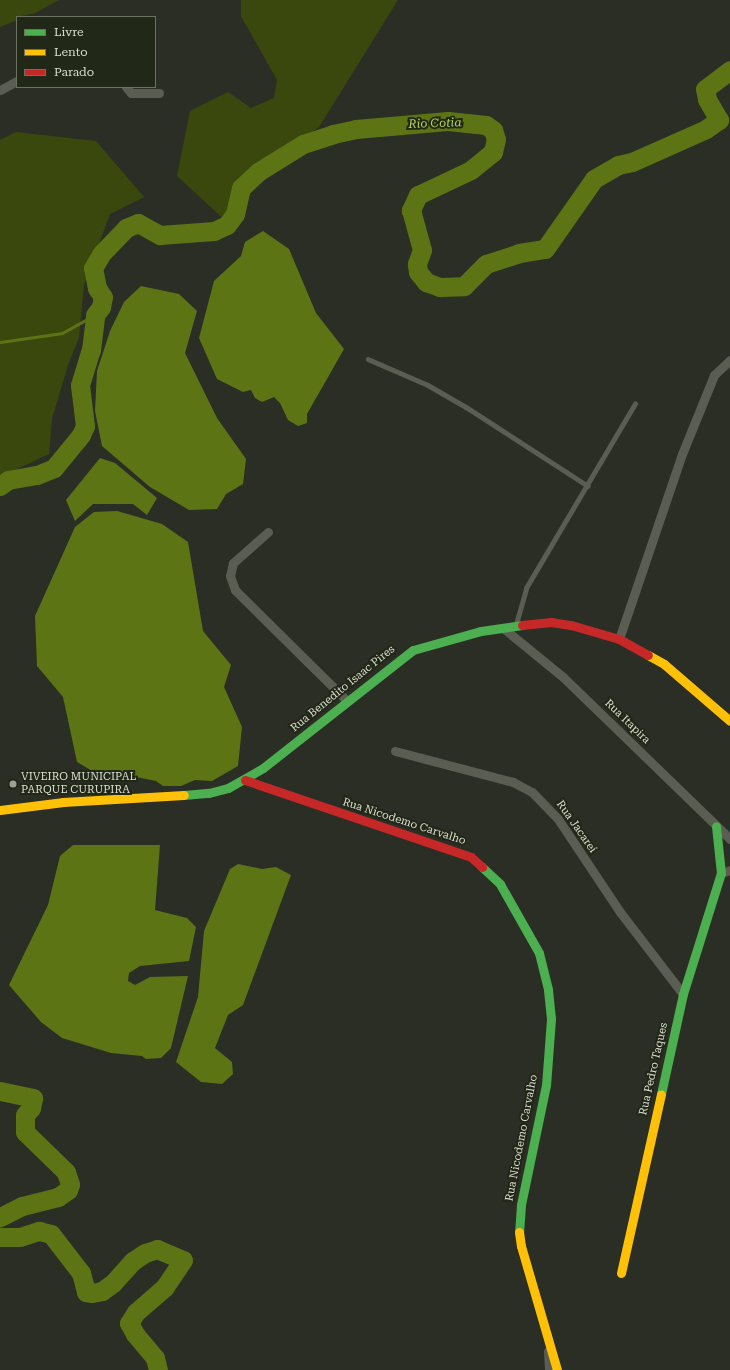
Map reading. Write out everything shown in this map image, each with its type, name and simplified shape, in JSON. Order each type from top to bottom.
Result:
[{"type":"street","points":[[0,90],[16,82]]},
{"type":"street","points":[[127,88],[131,93],[159,93]]},
{"type":"street","points":[[619,639],[682,454],[714,375],[730,360]]},
{"type":"street","points":[[268,532],[233,563],[230,576],[235,590],[346,700]]},
{"type":"street","name":"Rua Benedito Isaac Pires","points":[[0,810],[63,802],[209,793],[244,780],[298,741],[346,700],[413,650],[451,638],[515,626],[551,622],[596,631],[619,639],[664,664],[730,721]]},
{"type":"street","name":"Rua Itapira","points":[[502,628],[563,677],[730,840]]},
{"type":"street","name":"Rua Jacareí","points":[[395,751],[513,782],[532,792],[558,819],[620,912],[683,994]]},
{"type":"street","name":"Rua Nicodemo Carvalho","points":[[244,780],[471,857],[500,884],[539,953],[548,990],[551,1019],[546,1085],[521,1205],[519,1228],[521,1246],[557,1370]]},
{"type":"street","name":"Rua Pedro Taques","points":[[621,1273],[683,994],[721,873],[716,826]]},
{"type":"street","points":[[721,873],[730,870]]},
{"type":"street","points":[[548,1342],[549,1370]]},
{"type":"lane","points":[[368,359],[428,385],[466,407],[588,486]]},
{"type":"lane","points":[[515,626],[526,588],[588,486],[635,404]]},
{"type":"shaded area","points":[[0,0],[59,0],[35,13],[16,16],[16,20],[0,27]]},
{"type":"shaded area","points":[[241,0],[398,0],[319,127],[278,157],[228,223],[177,176],[190,111],[228,92],[251,108],[274,98],[277,80],[241,16]]},
{"type":"shaded area","points":[[16,132],[96,141],[144,197],[110,214],[84,285],[79,338],[68,365],[52,419],[49,454],[0,477],[0,140]]},
{"type":"shaded area","points":[[263,231],[289,249],[316,313],[344,349],[307,414],[307,423],[298,426],[288,420],[280,403],[274,397],[262,402],[255,398],[251,390],[243,392],[217,379],[199,338],[214,281],[241,256],[245,242]]},
{"type":"shaded area","points":[[141,286],[179,294],[197,311],[185,353],[217,418],[246,459],[243,484],[226,494],[217,509],[189,510],[150,487],[102,446],[95,411],[97,371],[110,331],[124,302]]},
{"type":"shaded area","points":[[100,458],[115,463],[157,498],[147,515],[133,504],[93,504],[75,521],[66,500]]},
{"type":"shaded area","points":[[117,511],[162,524],[188,542],[203,631],[231,665],[224,687],[242,727],[238,766],[212,781],[195,780],[181,786],[163,786],[156,781],[111,772],[94,772],[77,762],[63,697],[37,666],[35,616],[75,527],[94,512]]},
{"type":"shaded area","points":[[73,845],[160,845],[155,910],[187,918],[196,927],[189,961],[140,966],[129,973],[128,981],[135,985],[150,977],[188,976],[171,1048],[161,1058],[146,1059],[142,1056],[111,1053],[62,1038],[41,1022],[9,985],[48,905],[60,856]]},
{"type":"shaded area","points":[[238,864],[262,869],[276,867],[291,875],[243,1005],[228,1015],[215,1048],[232,1062],[233,1074],[222,1084],[201,1082],[176,1062],[198,997],[204,931],[230,869]]},
{"type":"waterway","name":"Rio Cotia","points":[[0,486],[8,480],[37,475],[54,468],[81,435],[85,426],[80,385],[91,350],[95,315],[101,307],[103,297],[97,288],[93,268],[102,253],[126,228],[138,223],[160,235],[214,231],[227,225],[235,214],[241,188],[258,172],[303,144],[333,134],[356,129],[448,121],[486,125],[493,130],[496,139],[493,152],[471,170],[418,195],[411,210],[422,250],[417,264],[418,272],[426,282],[440,287],[464,286],[486,264],[519,253],[545,249],[594,179],[618,165],[632,162],[706,129],[719,120],[707,99],[705,89],[730,70]]},
{"type":"waterway","points":[[0,342],[62,333],[95,315]]},
{"type":"waterway","name":"Rio Cotia","points":[[0,1091],[33,1098],[31,1108],[25,1115],[25,1132],[66,1172],[70,1184],[68,1190],[58,1197],[22,1206],[0,1217]]},
{"type":"waterway","name":"Rio Cotia","points":[[0,1237],[20,1237],[39,1231],[51,1234],[81,1273],[86,1292],[92,1293],[102,1291],[113,1283],[133,1261],[145,1253],[157,1249],[183,1260],[165,1287],[136,1312],[129,1323],[135,1334],[155,1358],[158,1370]]},
{"type":"traffic: fast","points":[[184,795],[209,793],[228,788],[263,768],[413,650],[481,631],[522,625]]},
{"type":"traffic: fast","points":[[661,1094],[683,994],[721,873],[716,826]]},
{"type":"traffic: fast","points":[[482,867],[500,884],[539,953],[548,990],[551,1019],[546,1085],[521,1205],[519,1232]]},
{"type":"traffic: slow","points":[[648,655],[664,664],[730,721]]},
{"type":"traffic: slow","points":[[0,810],[63,802],[184,795]]},
{"type":"traffic: slow","points":[[621,1273],[661,1094]]},
{"type":"traffic: slow","points":[[519,1232],[521,1246],[557,1370]]},
{"type":"traffic: jam","points":[[522,625],[551,622],[571,625],[619,639],[648,655]]},
{"type":"traffic: jam","points":[[245,780],[471,857],[482,867]]},
{"type":"place","name":"VIVEIRO MUNICIPAL PARQUE CURUPIRA","points":[[13,784]]}]
